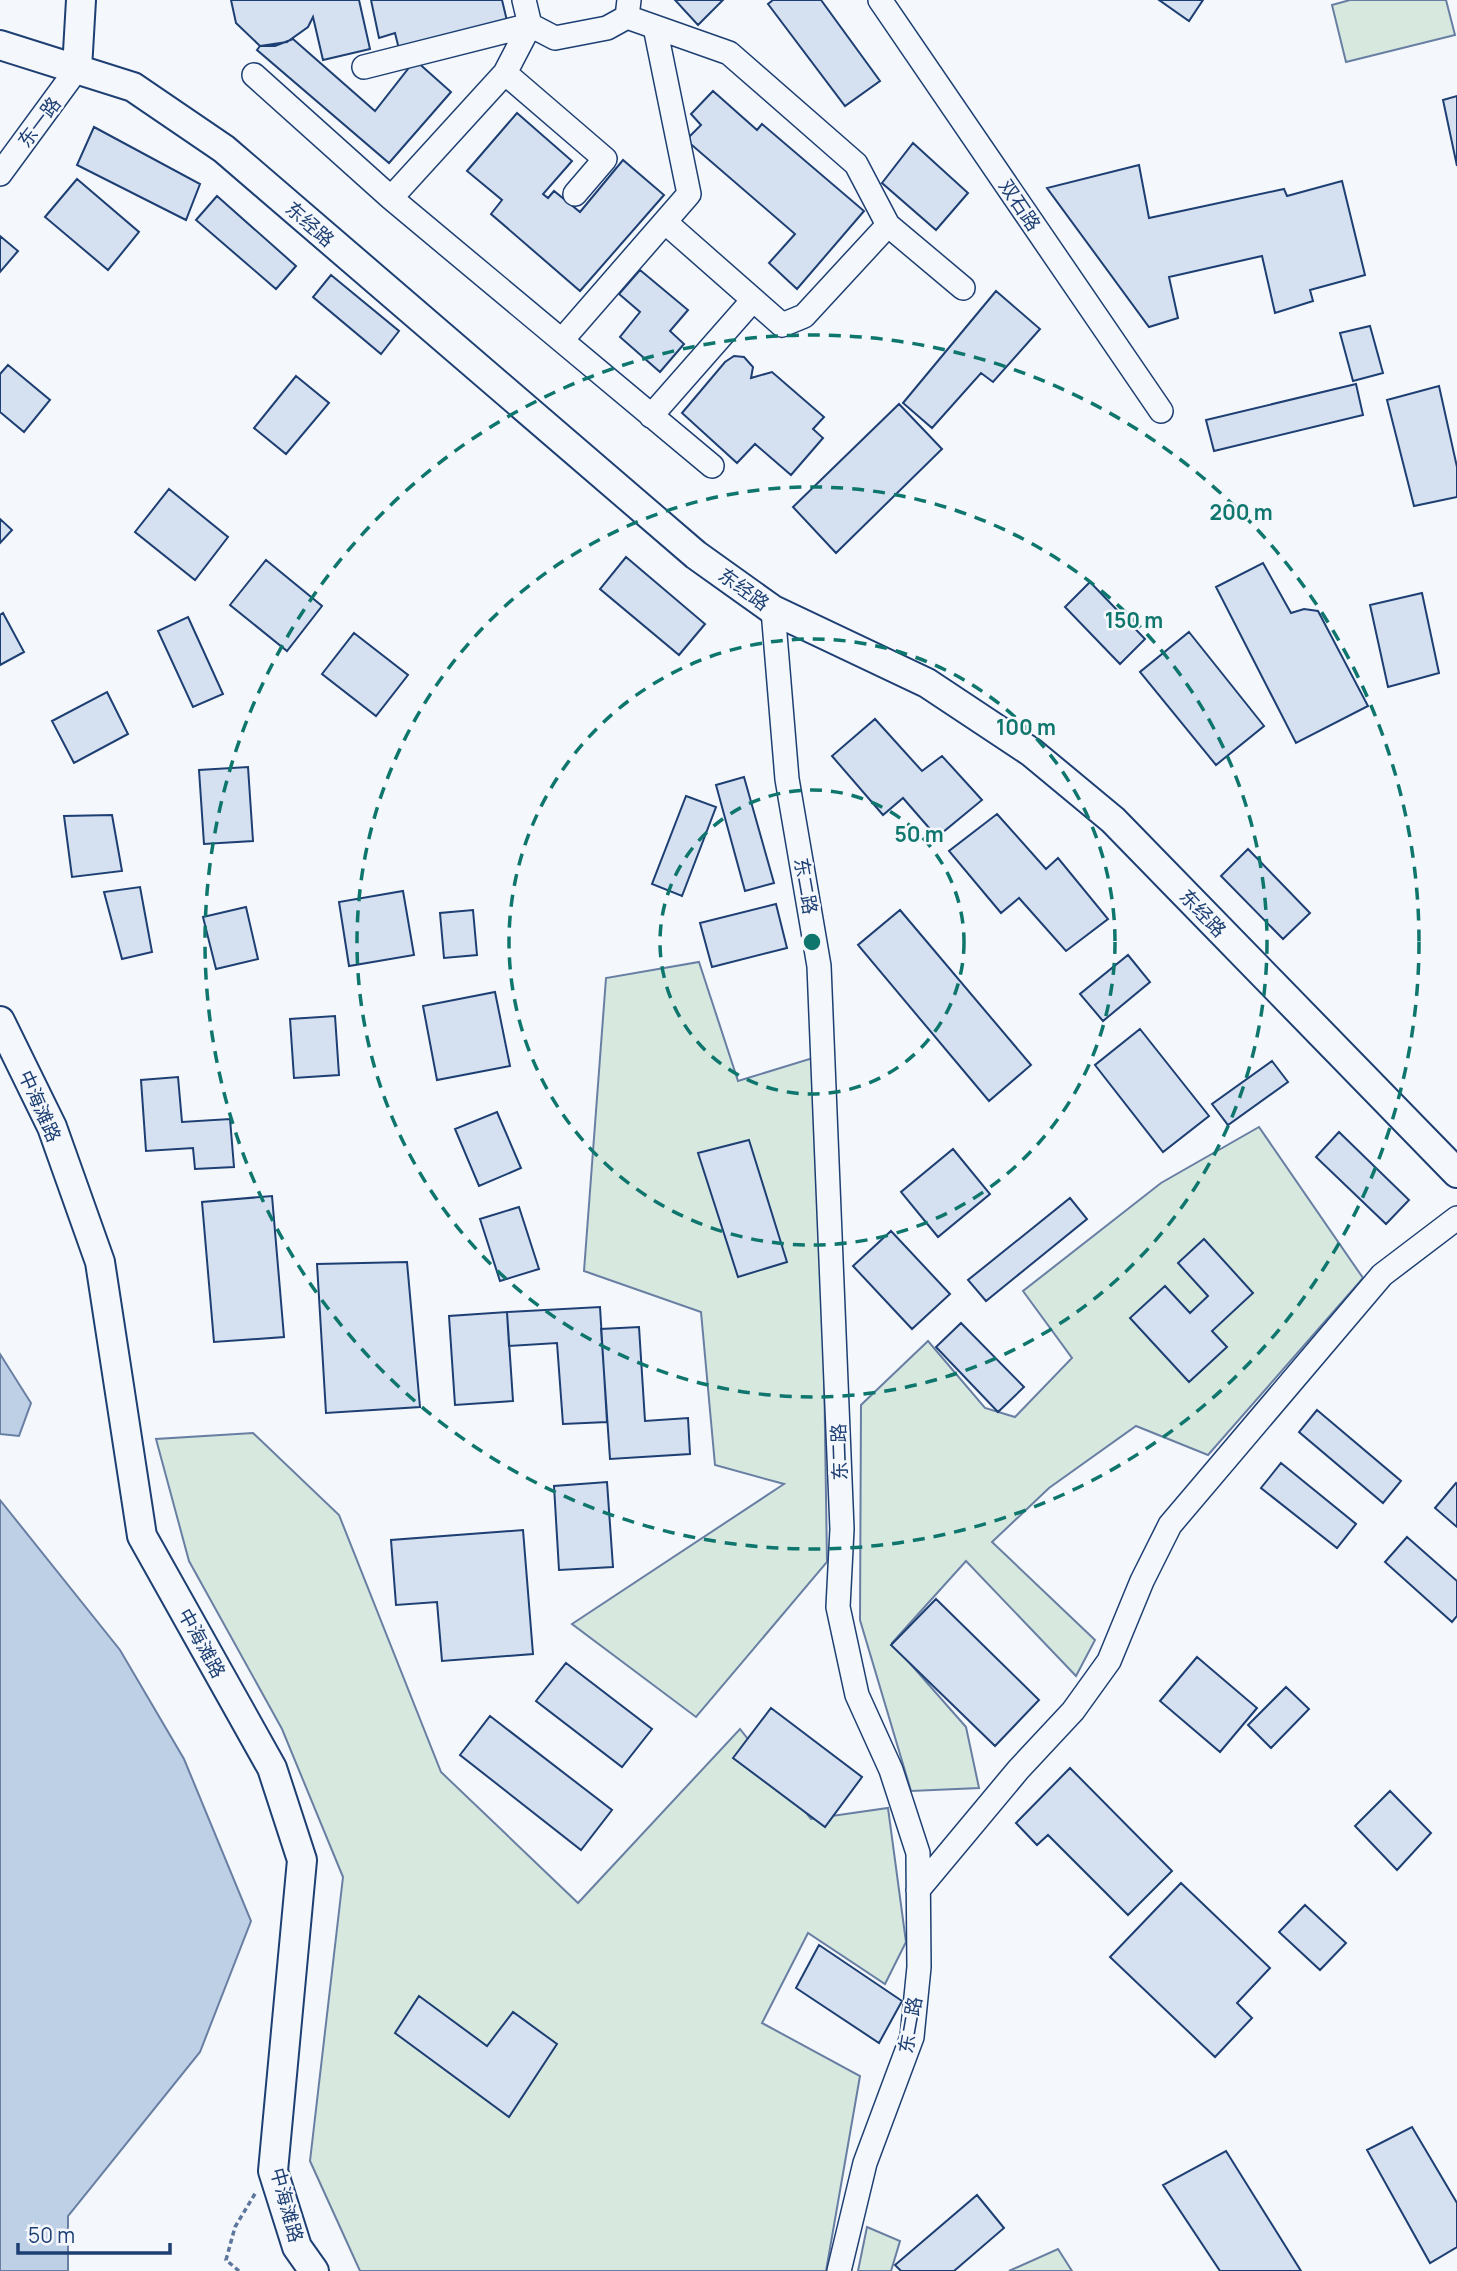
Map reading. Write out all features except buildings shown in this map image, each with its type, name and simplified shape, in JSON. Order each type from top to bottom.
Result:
[{"type":"main road","points":[[77,69],[81,0]]},
{"type":"main road","name":"东经路","points":[[0,45],[133,87],[224,149],[696,555],[773,610],[927,683],[1031,752],[1113,820],[1457,1173]]},
{"type":"main road","name":"中海滩路","points":[[0,1021],[52,1127],[100,1262],[142,1536],[272,1768],[302,1860],[273,2171],[297,2246],[314,2271]]},
{"type":"street","points":[[391,198],[505,73],[530,25],[524,0]]},
{"type":"street","name":"双石路","points":[[880,0],[1161,411]]},
{"type":"street","points":[[363,67],[530,25],[555,38],[607,28],[628,8],[655,27],[729,53],[856,164],[888,225],[962,288]]},
{"type":"street","points":[[562,340],[689,194],[655,27]]},
{"type":"street","name":"东一路","points":[[0,174],[77,69]]},
{"type":"street","points":[[505,73],[605,159],[575,194]]},
{"type":"street","points":[[254,75],[391,198],[712,466]]},
{"type":"street","points":[[665,222],[782,325],[804,316],[888,225]]},
{"type":"street","points":[[651,416],[753,300]]},
{"type":"street","name":"东二路","points":[[773,610],[788,779],[819,966],[842,1530],[838,1607],[858,1695],[891,1770],[918,1853],[919,1967],[912,2038],[865,2163],[839,2271]]},
{"type":"street","points":[[918,1890],[1018,1770],[1073,1711],[1109,1661],[1142,1581],[1170,1525],[1382,1275],[1457,1218]]},
{"type":"path","points":[[239,2271],[226,2260],[235,2227],[253,2194],[275,2178]]},
{"type":"shaded area","points":[[1350,0],[1446,0],[1455,35],[1346,62],[1332,5]]},
{"type":"shaded area","points":[[699,962],[738,1081],[816,1057],[820,1102],[827,1562],[696,1717],[572,1624],[784,1484],[715,1465],[701,1312],[584,1271],[606,978]]},
{"type":"shaded area","points":[[1259,1127],[1363,1278],[1208,1455],[1136,1426],[1049,1488],[992,1542],[1095,1640],[1076,1676],[966,1561],[892,1643],[966,1727],[979,1788],[911,1791],[860,1620],[861,1405],[928,1341],[985,1408],[1015,1417],[1072,1358],[1023,1291],[1161,1183]]},
{"type":"shaded area","points":[[253,1433],[339,1515],[441,1772],[578,1903],[740,1729],[811,1819],[888,1808],[906,1942],[885,1984],[808,1933],[762,2023],[860,2076],[826,2271],[360,2271],[310,2161],[343,1877],[282,1729],[189,1561],[156,1439]]},
{"type":"shaded area","points":[[867,2227],[900,2241],[891,2271],[858,2271]]},
{"type":"shaded area","points":[[1058,2249],[1072,2271],[1009,2271]]},
{"type":"water","points":[[0,1354],[31,1403],[19,1436],[0,1434]]},
{"type":"water","points":[[0,1500],[120,1650],[184,1759],[251,1921],[200,2052],[68,2216],[68,2271],[0,2271]]}]
